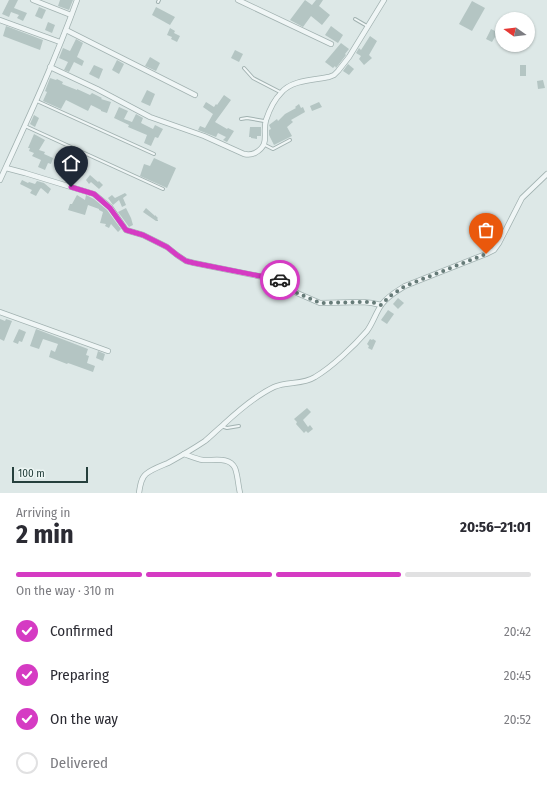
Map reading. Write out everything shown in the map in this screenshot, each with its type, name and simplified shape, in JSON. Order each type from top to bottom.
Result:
[{"type":"street","points":[[33,0],[71,15]]},
{"type":"street","points":[[0,180],[66,30],[76,0]]},
{"type":"street","points":[[238,0],[331,44]]},
{"type":"street","points":[[50,67],[98,89],[150,117],[204,136],[250,156],[259,151],[264,144],[266,121],[269,111],[281,93],[294,84],[334,75],[349,57],[384,0]]},
{"type":"street","points":[[0,20],[60,42]]},
{"type":"street","points":[[66,30],[195,96]]},
{"type":"street","points":[[6,168],[94,194],[110,208],[126,230],[143,235],[167,247],[186,261],[283,281],[297,293],[320,303],[372,302],[381,305]]},
{"type":"street","points":[[139,493],[141,481],[147,473],[184,454],[206,440],[248,404],[274,387],[289,383],[307,381],[315,378],[368,330],[381,305],[390,296],[405,286],[494,250],[522,198],[547,174]]},
{"type":"street","points":[[0,312],[108,351]]},
{"type":"street","points":[[184,454],[198,459],[227,460],[232,463],[237,475],[240,493]]},
{"type":"lane","points":[[355,19],[368,27]]},
{"type":"lane","points":[[244,68],[253,78],[281,93]]},
{"type":"lane","points":[[36,101],[154,154]]},
{"type":"lane","points":[[241,119],[247,118],[266,121]]},
{"type":"lane","points":[[25,126],[163,189]]},
{"type":"lane","points":[[264,144],[273,149],[290,140]]},
{"type":"lane","points":[[221,426],[227,428],[239,426]]},
{"type":"building","points":[[9,0],[18,0],[14,8],[27,13],[23,21],[17,18],[19,15],[11,12],[9,17],[2,14]]},
{"type":"building","points":[[60,0],[73,0],[69,10],[58,6]]},
{"type":"building","points":[[305,0],[312,5],[316,0],[323,0],[319,6],[330,15],[322,25],[311,16],[303,27],[290,20]]},
{"type":"building","points":[[472,1],[485,8],[472,31],[459,24]]},
{"type":"building","points":[[39,7],[46,10],[42,19],[35,16]]},
{"type":"building","points":[[156,7],[175,17],[170,25],[152,15]]},
{"type":"building","points":[[48,22],[55,25],[52,33],[45,30]]},
{"type":"building","points":[[6,26],[43,40],[40,50],[3,36]]},
{"type":"building","points":[[331,26],[343,35],[338,43],[325,35]]},
{"type":"building","points":[[170,28],[175,31],[174,33],[180,36],[177,42],[171,39],[172,37],[167,35]]},
{"type":"building","points":[[491,29],[495,31],[495,37],[492,42],[486,39]]},
{"type":"building","points":[[370,36],[377,41],[369,55],[372,58],[364,65],[359,59],[361,56],[356,53],[359,48],[361,50]]},
{"type":"building","points":[[76,39],[83,43],[77,57],[84,61],[82,66],[74,62],[69,72],[64,70],[68,62],[59,58],[63,48],[70,51]]},
{"type":"building","points":[[341,43],[349,49],[336,68],[335,66],[333,68],[325,62]]},
{"type":"building","points":[[235,50],[243,54],[239,62],[231,58]]},
{"type":"building","points":[[150,57],[160,63],[156,71],[145,66]]},
{"type":"building","points":[[117,60],[124,64],[119,74],[112,70]]},
{"type":"building","points":[[348,64],[354,69],[349,75],[343,71]]},
{"type":"building","points":[[94,65],[103,69],[99,79],[89,74]]},
{"type":"building","points":[[520,65],[526,65],[526,76],[520,76]]},
{"type":"building","points":[[50,78],[57,79],[63,82],[62,84],[90,95],[92,93],[102,98],[101,99],[111,102],[107,113],[91,105],[88,111],[66,100],[61,109],[43,101],[47,92],[45,91]]},
{"type":"building","points":[[543,80],[545,88],[538,89],[537,81]]},
{"type":"building","points":[[147,90],[155,94],[150,106],[141,102]]},
{"type":"building","points":[[224,95],[231,100],[215,122],[234,131],[227,142],[223,140],[226,137],[218,133],[216,137],[198,130],[200,126],[205,128],[213,114],[203,107],[206,102],[214,107]]},
{"type":"building","points":[[319,102],[322,107],[312,111],[310,106]]},
{"type":"building","points":[[299,104],[301,108],[303,107],[305,112],[291,120],[293,122],[287,127],[292,136],[274,145],[269,135],[269,130],[271,129],[269,125],[277,119],[278,121],[285,114],[296,108],[295,107]]},
{"type":"building","points":[[119,107],[128,111],[124,119],[132,122],[136,114],[143,118],[141,123],[153,129],[155,125],[163,129],[158,138],[155,137],[151,146],[144,143],[147,135],[128,127],[129,125],[114,118]]},
{"type":"building","points":[[34,115],[39,118],[35,127],[30,124]]},
{"type":"building","points":[[250,127],[261,127],[261,136],[257,136],[257,139],[249,137]]},
{"type":"building","points":[[34,134],[45,140],[39,150],[45,152],[44,154],[53,158],[51,164],[48,163],[45,170],[38,167],[41,160],[32,156],[34,153],[29,151],[30,148],[28,148]]},
{"type":"building","points":[[154,158],[176,168],[167,188],[140,176],[144,164],[150,166]]},
{"type":"building","points":[[73,166],[78,168],[76,176],[71,183],[61,178],[64,174],[70,178]]},
{"type":"building","points":[[90,175],[103,185],[99,189],[91,182],[89,184],[86,180]]},
{"type":"building","points":[[22,180],[35,184],[37,181],[44,183],[51,189],[48,194],[41,188],[36,196],[30,193],[32,190],[20,184]]},
{"type":"building","points":[[125,193],[127,195],[123,198],[126,205],[122,207],[119,200],[113,205],[108,198],[112,195],[115,198]]},
{"type":"building","points":[[77,195],[85,200],[86,195],[94,199],[107,210],[121,229],[118,232],[111,224],[109,228],[105,226],[106,224],[100,223],[103,212],[88,205],[85,215],[68,210],[70,204],[72,204]]},
{"type":"building","points":[[126,208],[133,225],[129,227],[118,212]]},
{"type":"building","points":[[146,208],[158,218],[158,221],[143,212]]},
{"type":"building","points":[[398,298],[404,303],[398,309],[393,304]]},
{"type":"building","points":[[388,310],[394,314],[387,324],[381,320]]},
{"type":"building","points":[[0,319],[12,321],[4,341],[0,339]]},
{"type":"building","points":[[19,329],[26,332],[22,342],[19,341],[18,344],[13,342]]},
{"type":"building","points":[[36,329],[88,349],[86,355],[89,356],[87,363],[95,366],[93,372],[49,357],[51,350],[55,352],[58,344],[43,339],[39,349],[30,346]]},
{"type":"building","points":[[370,339],[376,341],[372,350],[368,348],[369,346],[367,344]]},
{"type":"building","points":[[98,351],[105,354],[103,361],[96,358]]},
{"type":"building","points":[[307,408],[311,412],[303,420],[308,427],[310,425],[313,429],[308,433],[306,431],[304,433],[296,424],[297,422],[294,419]]},
{"type":"way so far","points":[[280,280],[297,293],[320,303],[372,302],[381,305],[396,291],[405,286],[486,254]]},
{"type":"route","points":[[71,187],[94,194],[110,208],[126,230],[143,235],[167,247],[186,261],[280,280]]}]
